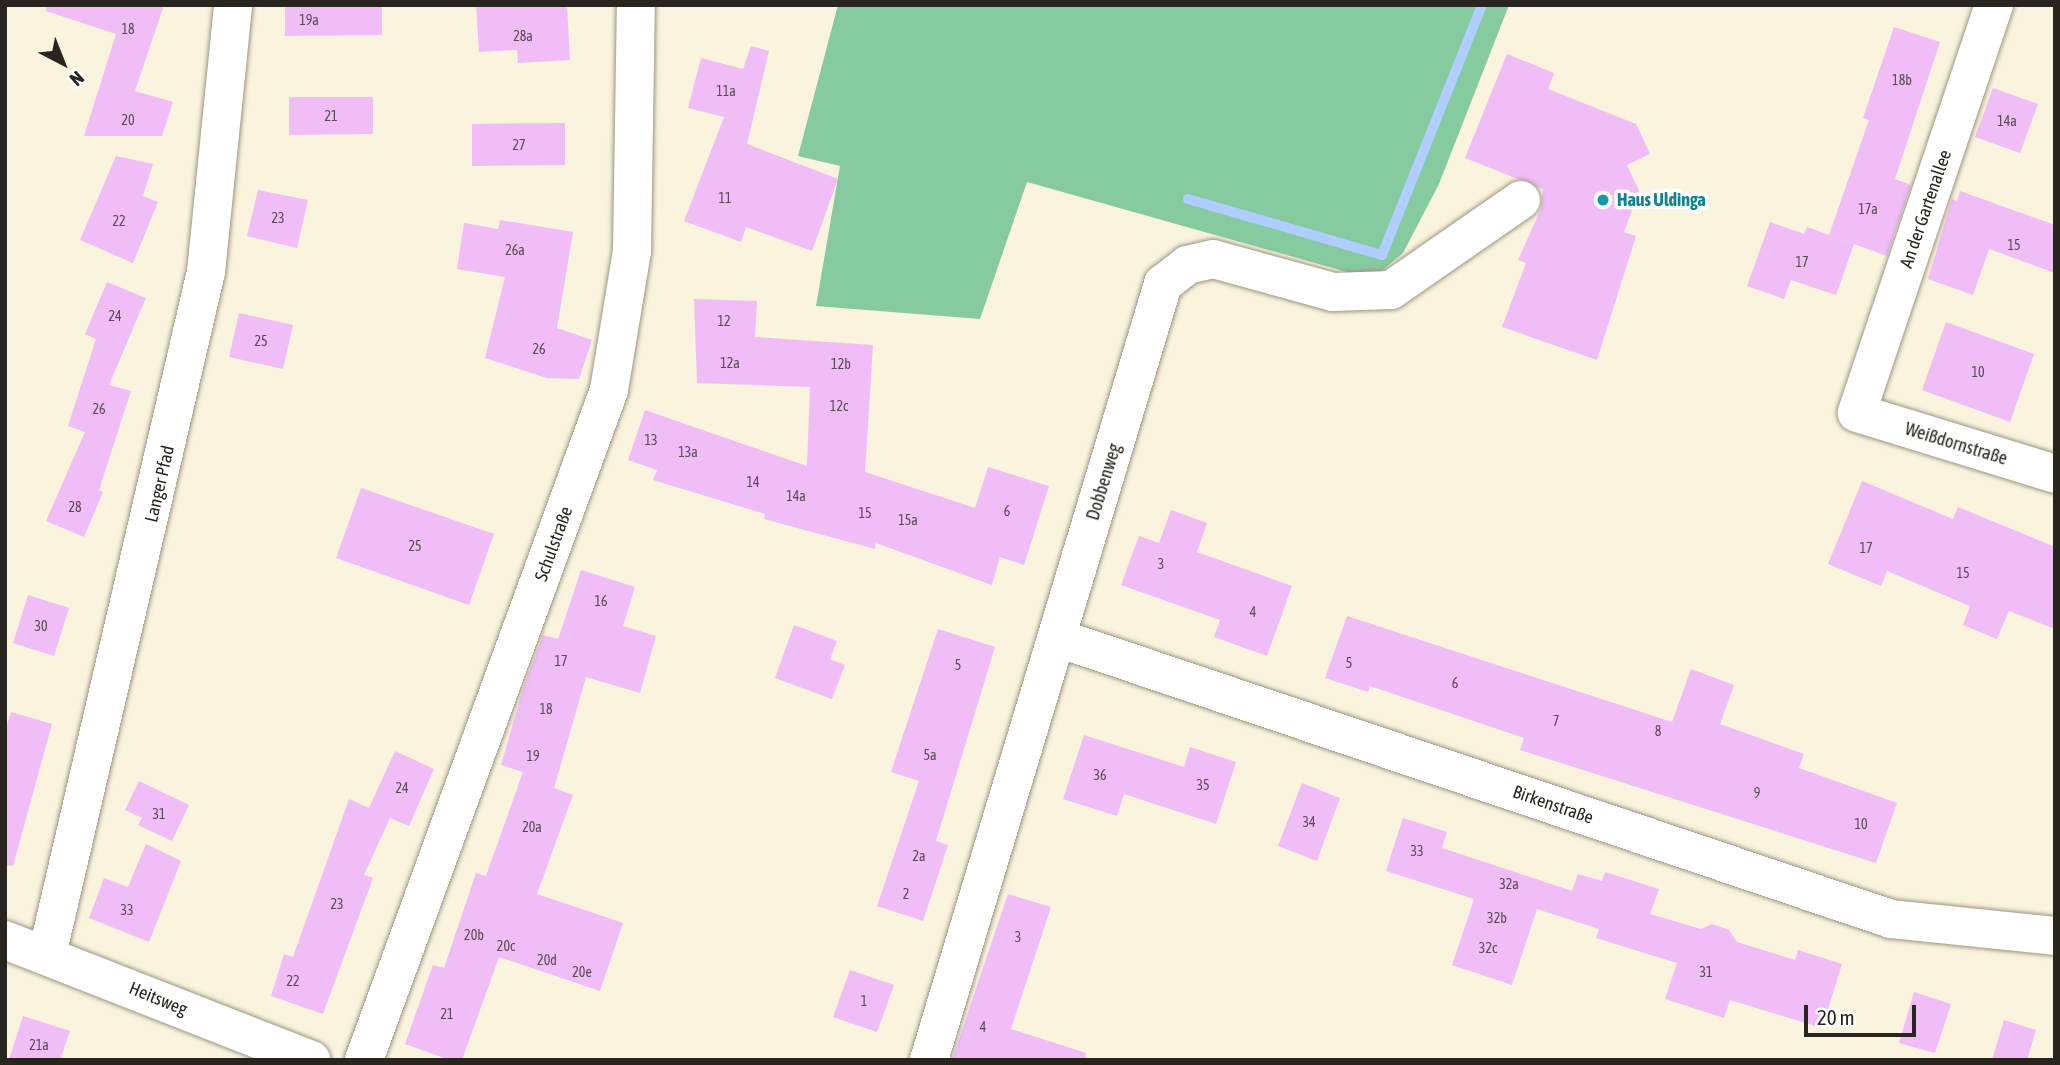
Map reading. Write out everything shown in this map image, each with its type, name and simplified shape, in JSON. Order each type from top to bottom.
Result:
[{"type":"street","name":"Langer Pfad","points":[[47,955],[206,272],[233,5]]},
{"type":"street","name":"Schulstraße","points":[[364,1060],[608,390],[632,251],[636,5]]},
{"type":"street","name":"An der Gartenallee","points":[[1857,413],[1994,5]]},
{"type":"street","name":"Dobbenweg","points":[[929,1060],[1164,284],[1187,265],[1213,259],[1334,292],[1391,290],[1521,200]]},
{"type":"street","name":"Weißdornstraße","points":[[1857,413],[2055,474]]},
{"type":"street","name":"Birkenstraße","points":[[1058,638],[1891,919],[2055,936]]},
{"type":"street","name":"Heitsweg","points":[[5,940],[311,1060]]},
{"type":"green space","points":[[838,5],[1509,5],[1439,184],[1403,253],[1372,279],[1027,182],[980,319],[816,306],[840,166],[798,156]]},
{"type":"building","points":[[47,5],[164,5],[135,91],[173,102],[162,136],[84,136],[116,34],[46,11]]},
{"type":"building","points":[[285,5],[382,5],[382,35],[285,36]]},
{"type":"building","points":[[476,5],[567,5],[570,60],[518,63],[517,50],[479,52]]},
{"type":"building","points":[[1894,27],[1940,42],[1895,179],[1911,185],[1887,256],[1829,235],[1869,120],[1863,118]]},
{"type":"building","points":[[751,46],[769,51],[747,144],[838,179],[812,251],[746,227],[741,242],[684,221],[724,117],[688,108],[701,58],[743,69]]},
{"type":"building","name":"Haus Uldinga","points":[[1507,54],[1554,73],[1548,89],[1636,124],[1650,154],[1627,165],[1639,191],[1624,232],[1636,236],[1597,360],[1502,327],[1526,263],[1518,260],[1541,209],[1543,189],[1465,158]]},
{"type":"building","points":[[1993,88],[2038,104],[2020,153],[1975,137]]},
{"type":"building","points":[[289,97],[373,97],[373,134],[289,135]]},
{"type":"building","points":[[565,123],[565,165],[472,166],[472,124]]},
{"type":"building","points":[[116,156],[153,164],[143,196],[158,202],[133,263],[80,240]]},
{"type":"building","points":[[258,190],[308,200],[297,248],[247,236]]},
{"type":"building","points":[[1960,191],[2055,225],[2055,273],[1989,249],[1973,295],[1928,279],[1952,199],[1957,201]]},
{"type":"building","points":[[500,220],[573,232],[557,328],[592,340],[579,379],[547,378],[485,358],[505,277],[457,269],[464,223],[498,229]]},
{"type":"building","points":[[1770,222],[1804,234],[1807,227],[1854,244],[1836,295],[1791,280],[1784,299],[1747,286]]},
{"type":"building","points":[[107,282],[146,298],[109,385],[131,391],[99,490],[103,492],[84,537],[46,521],[85,432],[68,426],[96,339],[85,334]]},
{"type":"building","points":[[694,299],[757,301],[755,337],[873,345],[865,472],[975,508],[988,467],[1049,486],[1024,565],[1000,557],[992,585],[876,543],[875,549],[764,519],[765,514],[653,480],[657,470],[628,460],[645,410],[807,466],[810,387],[697,383]]},
{"type":"building","points":[[239,313],[293,325],[283,369],[229,357]]},
{"type":"building","points":[[1946,322],[2034,354],[2010,422],[1922,390]]},
{"type":"building","points":[[1862,481],[1953,519],[1958,507],[2055,547],[2055,629],[2009,611],[1997,639],[1963,625],[1970,606],[1887,571],[1881,586],[1828,564]]},
{"type":"building","points":[[361,488],[494,534],[469,605],[336,558]]},
{"type":"building","points":[[1171,510],[1207,523],[1197,552],[1292,586],[1267,656],[1214,637],[1220,620],[1121,585],[1139,536],[1159,543]]},
{"type":"building","points":[[581,570],[635,587],[623,626],[656,636],[640,693],[586,677],[554,788],[573,795],[537,894],[623,923],[600,991],[499,957],[462,1060],[450,1060],[405,1044],[433,965],[444,968],[476,873],[486,876],[523,772],[501,765],[523,689],[543,635],[558,639]]},
{"type":"building","points":[[28,595],[69,608],[54,656],[13,643]]},
{"type":"building","points":[[1347,616],[1672,722],[1691,669],[1734,685],[1720,724],[1804,754],[1799,768],[1897,803],[1876,863],[1520,750],[1524,738],[1370,686],[1368,692],[1325,678]]},
{"type":"building","points":[[794,625],[837,641],[830,659],[845,665],[832,699],[775,678]]},
{"type":"building","points":[[938,629],[995,647],[936,841],[948,845],[923,921],[877,906],[919,781],[891,772]]},
{"type":"building","points":[[11,712],[52,724],[13,866],[5,865],[5,731]]},
{"type":"building","points":[[1084,735],[1184,767],[1190,747],[1236,762],[1216,824],[1124,794],[1117,816],[1063,799]]},
{"type":"building","points":[[395,751],[434,769],[409,826],[390,818],[364,875],[373,878],[323,1014],[271,996],[284,954],[293,957],[349,799],[369,808]]},
{"type":"building","points":[[139,781],[189,805],[172,841],[138,825],[142,818],[125,810]]},
{"type":"building","points":[[1302,783],[1340,798],[1317,861],[1278,846]]},
{"type":"building","points":[[1403,818],[1447,832],[1442,848],[1572,891],[1578,874],[1602,881],[1605,872],[1659,889],[1650,914],[1701,929],[1712,924],[1729,930],[1737,942],[1795,960],[1798,950],[1842,964],[1822,1028],[1730,1000],[1724,1018],[1665,999],[1677,963],[1596,938],[1599,929],[1537,909],[1512,985],[1452,965],[1474,899],[1386,871]]},
{"type":"building","points":[[146,844],[181,861],[149,942],[89,918],[104,878],[128,887]]},
{"type":"building","points":[[1008,894],[1051,907],[1011,1029],[1086,1053],[1085,1060],[952,1060]]},
{"type":"building","points":[[850,970],[894,985],[877,1032],[833,1017]]},
{"type":"building","points":[[1914,992],[1951,1004],[1935,1053],[1899,1043]]},
{"type":"building","points":[[23,1016],[70,1031],[60,1060],[9,1060]]},
{"type":"building","points":[[2004,1020],[2036,1030],[2027,1060],[1992,1060]]},
{"type":"waterway","points":[[1188,199],[1382,255],[1482,5]]},
{"type":"place","name":"Haus Uldinga","points":[[1603,200]]}]
